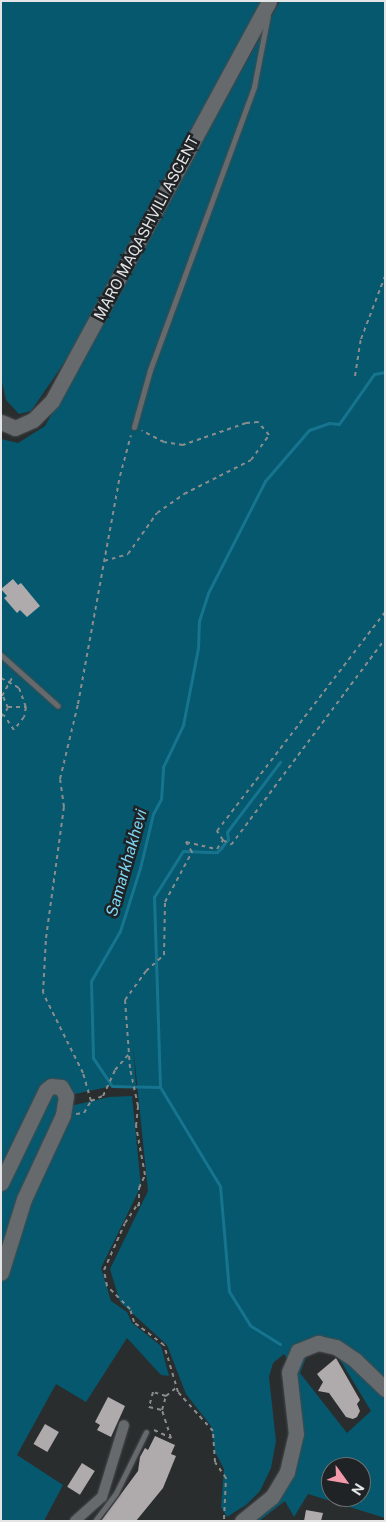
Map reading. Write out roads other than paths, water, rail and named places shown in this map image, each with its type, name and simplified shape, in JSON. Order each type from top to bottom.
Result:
[{"type":"main road","name":"MARO MAQASHVILI ASCENT","points":[[1,422],[15,428],[33,420],[52,401],[270,1]]},
{"type":"main road","points":[[1,1183],[46,1090],[51,1086],[61,1087],[66,1092],[63,1115],[24,1199],[1,1273]]},
{"type":"main road","points":[[242,1521],[272,1497],[288,1472],[296,1434],[289,1372],[298,1351],[318,1343],[336,1347],[360,1364],[385,1389]]},
{"type":"street","points":[[75,1521],[102,1496],[124,1425]]},
{"type":"lane","points":[[134,427],[150,370],[254,86],[270,1]]},
{"type":"lane","points":[[1,655],[58,706]]},
{"type":"lane","points":[[94,1521],[116,1493],[146,1429]]},
{"type":"waterway","name":"Samarkhakhevi","points":[[280,1344],[250,1325],[229,1291],[220,1186],[160,1087],[112,1086],[93,1058],[91,981],[120,931],[140,868],[153,814],[161,799],[163,767],[183,725],[198,648],[199,621],[208,593],[265,481],[309,430],[329,423],[339,424],[374,374],[385,372]]},
{"type":"waterway","points":[[160,1087],[154,897],[183,851],[217,852],[221,848],[228,839],[227,832],[280,762]]}]
